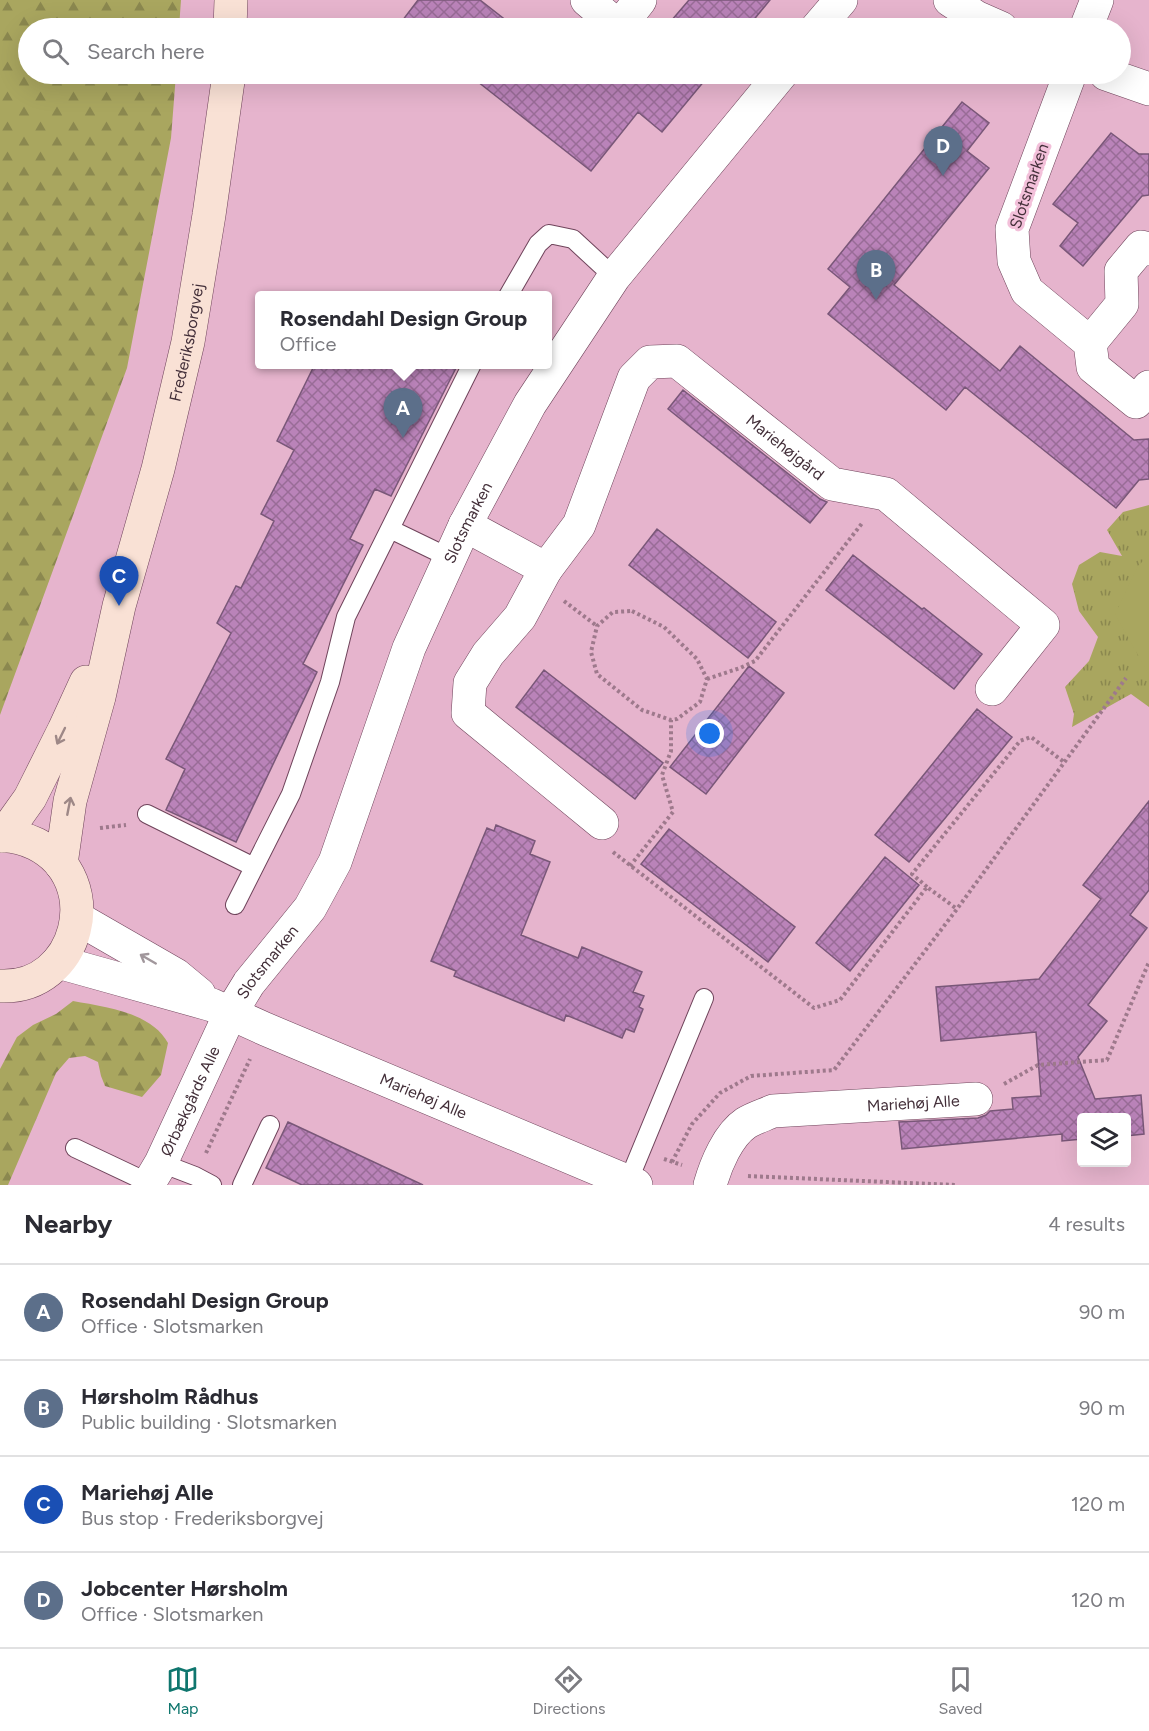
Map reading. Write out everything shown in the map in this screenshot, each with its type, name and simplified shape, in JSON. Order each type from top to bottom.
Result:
[{"type":"main road","points":[[230,18],[231,0]]},
{"type":"main road","name":"Frederiksborgvej","points":[[61,864],[70,801],[99,697],[119,606],[158,469],[188,342],[228,84]]},
{"type":"main road","name":"Frederiksborgvej","points":[[2,836],[30,798],[119,606]]},
{"type":"main road","points":[[0,986],[8,987],[27,983],[44,974],[58,962],[71,942],[77,918],[76,893],[61,864],[45,849],[25,839],[2,836]]},
{"type":"street","points":[[587,0],[608,18]]},
{"type":"street","points":[[626,18],[640,0]]},
{"type":"street","points":[[826,18],[841,0]]},
{"type":"street","points":[[950,0],[978,18]]},
{"type":"street","points":[[1090,18],[1097,0]]},
{"type":"street","points":[[1131,83],[1149,89]]},
{"type":"street","name":"Slotsmarken","points":[[221,1010],[249,983],[310,908],[335,862],[409,648],[465,525],[530,404],[614,277],[773,84]]},
{"type":"street","name":"Slotsmarken","points":[[1066,84],[1012,229],[1014,261],[1027,291],[1090,343]]},
{"type":"street","points":[[1149,249],[1141,247],[1120,271],[1122,304],[1090,343],[1093,367],[1136,402],[1149,387]]},
{"type":"street","name":"Mariehøjgård","points":[[602,823],[468,713],[470,683],[488,654],[520,617],[546,569],[579,525],[634,378],[650,363],[677,361],[832,484],[886,494],[1042,625],[992,689]]},
{"type":"street","points":[[465,525],[546,569]]},
{"type":"street","name":"Mariehøj Alle","points":[[77,918],[176,975],[221,1010]]},
{"type":"street","name":"Mariehøj Alle","points":[[58,962],[221,1010],[632,1184]]},
{"type":"street","name":"Ørbækgårds Alle","points":[[153,1177],[221,1010]]},
{"type":"street","name":"Mariehøj Alle","points":[[712,1180],[728,1142],[746,1123],[773,1112],[976,1099]]},
{"type":"lane","points":[[511,291],[538,244],[549,234],[573,239],[614,277]]},
{"type":"lane","points":[[235,905],[291,794],[330,682],[346,617],[470,369]]},
{"type":"lane","points":[[390,529],[450,558]]},
{"type":"lane","points":[[147,814],[254,867]]},
{"type":"lane","points":[[632,1184],[642,1150],[704,998]]},
{"type":"lane","points":[[242,1185],[270,1125]]},
{"type":"lane","points":[[75,1148],[153,1177],[195,1176],[212,1185]]},
{"type":"path","points":[[707,679],[755,661],[886,494]]},
{"type":"path","points":[[632,611],[664,627],[697,659],[707,679],[700,702],[677,719],[671,720],[642,710],[597,674],[591,652],[597,626],[613,612],[632,611]]},
{"type":"path","points":[[672,1162],[692,1124],[720,1093],[751,1076],[834,1070],[957,909],[1126,678]]},
{"type":"path","points":[[630,866],[673,812],[662,775],[670,751],[671,720]]},
{"type":"path","points":[[957,909],[912,874],[1020,741],[1031,737],[1064,762]]},
{"type":"path","points":[[602,823],[614,854],[814,1008],[840,1000],[927,887]]},
{"type":"path","points":[[976,1099],[1038,1065],[1107,1060],[1149,962]]},
{"type":"path","points":[[195,1176],[264,1029]]},
{"type":"path","points":[[642,1150],[712,1180],[955,1185]]},
{"type":"green space","points":[[0,0],[181,0],[180,18],[18,18],[18,84],[175,84],[171,138],[127,368],[0,715]]},
{"type":"green space","points":[[1149,505],[1149,707],[1131,694],[1072,727],[1074,714],[1065,687],[1089,661],[1098,637],[1079,611],[1072,584],[1079,565],[1100,552],[1122,556],[1107,530],[1123,512]]},
{"type":"green space","points":[[1149,555],[1149,675],[1115,614],[1138,566]]},
{"type":"green space","points":[[73,1001],[126,1013],[150,1024],[168,1043],[161,1075],[142,1097],[105,1086],[98,1062],[85,1056],[69,1058],[56,1073],[8,1185],[0,1185],[0,1069],[17,1037]]},
{"type":"building","points":[[418,0],[480,0],[503,18],[404,18]]},
{"type":"building","points":[[689,0],[770,0],[755,18],[674,18]]},
{"type":"building","points":[[481,84],[702,84],[662,132],[638,112],[591,171]]},
{"type":"building","points":[[962,102],[989,123],[967,151],[989,168],[894,285],[1000,371],[1020,346],[1134,440],[1149,439],[1149,479],[1139,480],[1116,508],[965,387],[946,410],[828,314],[850,287],[828,269]]},
{"type":"building","points":[[1111,133],[1139,154],[1149,154],[1149,195],[1142,196],[1083,266],[1060,246],[1078,223],[1053,204]]},
{"type":"building","points":[[313,369],[455,369],[391,496],[375,489],[350,539],[363,545],[303,664],[317,672],[236,842],[166,810],[185,769],[166,759],[231,633],[217,623],[236,586],[241,588],[274,521],[261,514],[294,450],[277,441]]},
{"type":"building","points":[[683,390],[820,499],[827,502],[810,523],[668,409]]},
{"type":"building","points":[[657,529],[776,622],[748,658],[629,565]]},
{"type":"building","points":[[853,555],[982,654],[954,689],[826,590]]},
{"type":"building","points":[[749,666],[784,693],[706,794],[670,767]]},
{"type":"building","points":[[544,670],[663,763],[635,799],[516,707]]},
{"type":"building","points":[[977,709],[1012,737],[909,862],[875,835]]},
{"type":"building","points":[[1149,801],[1149,890],[1130,915],[1147,928],[1088,1005],[1107,1021],[1078,1057],[1095,1099],[1141,1095],[1144,1134],[1131,1135],[1131,1113],[1077,1113],[1077,1140],[1062,1141],[1062,1134],[902,1149],[899,1122],[978,1118],[990,1111],[1013,1109],[1012,1098],[1041,1096],[1036,1032],[941,1041],[936,987],[1039,979],[1101,899],[1083,885]]},
{"type":"building","points":[[496,825],[535,841],[530,854],[550,862],[521,935],[578,958],[582,947],[642,972],[633,992],[644,996],[639,1007],[643,1009],[634,1032],[626,1029],[622,1038],[566,1015],[564,1021],[454,976],[456,971],[431,961],[487,828],[494,831]]},
{"type":"building","points":[[669,829],[795,927],[768,962],[641,864]]},
{"type":"building","points":[[885,857],[919,885],[850,971],[816,943]]},
{"type":"building","points":[[288,1122],[423,1185],[302,1185],[266,1168]]},
{"type":"place","name":"Jobcenter Hørsholm","points":[[943,176]]},
{"type":"place","name":"Hørsholm Rådhus","points":[[876,300]]},
{"type":"place","name":"Rosendahl Design Group","points":[[403,438]]},
{"type":"place","name":"Mariehøj Alle","points":[[119,606]]}]
